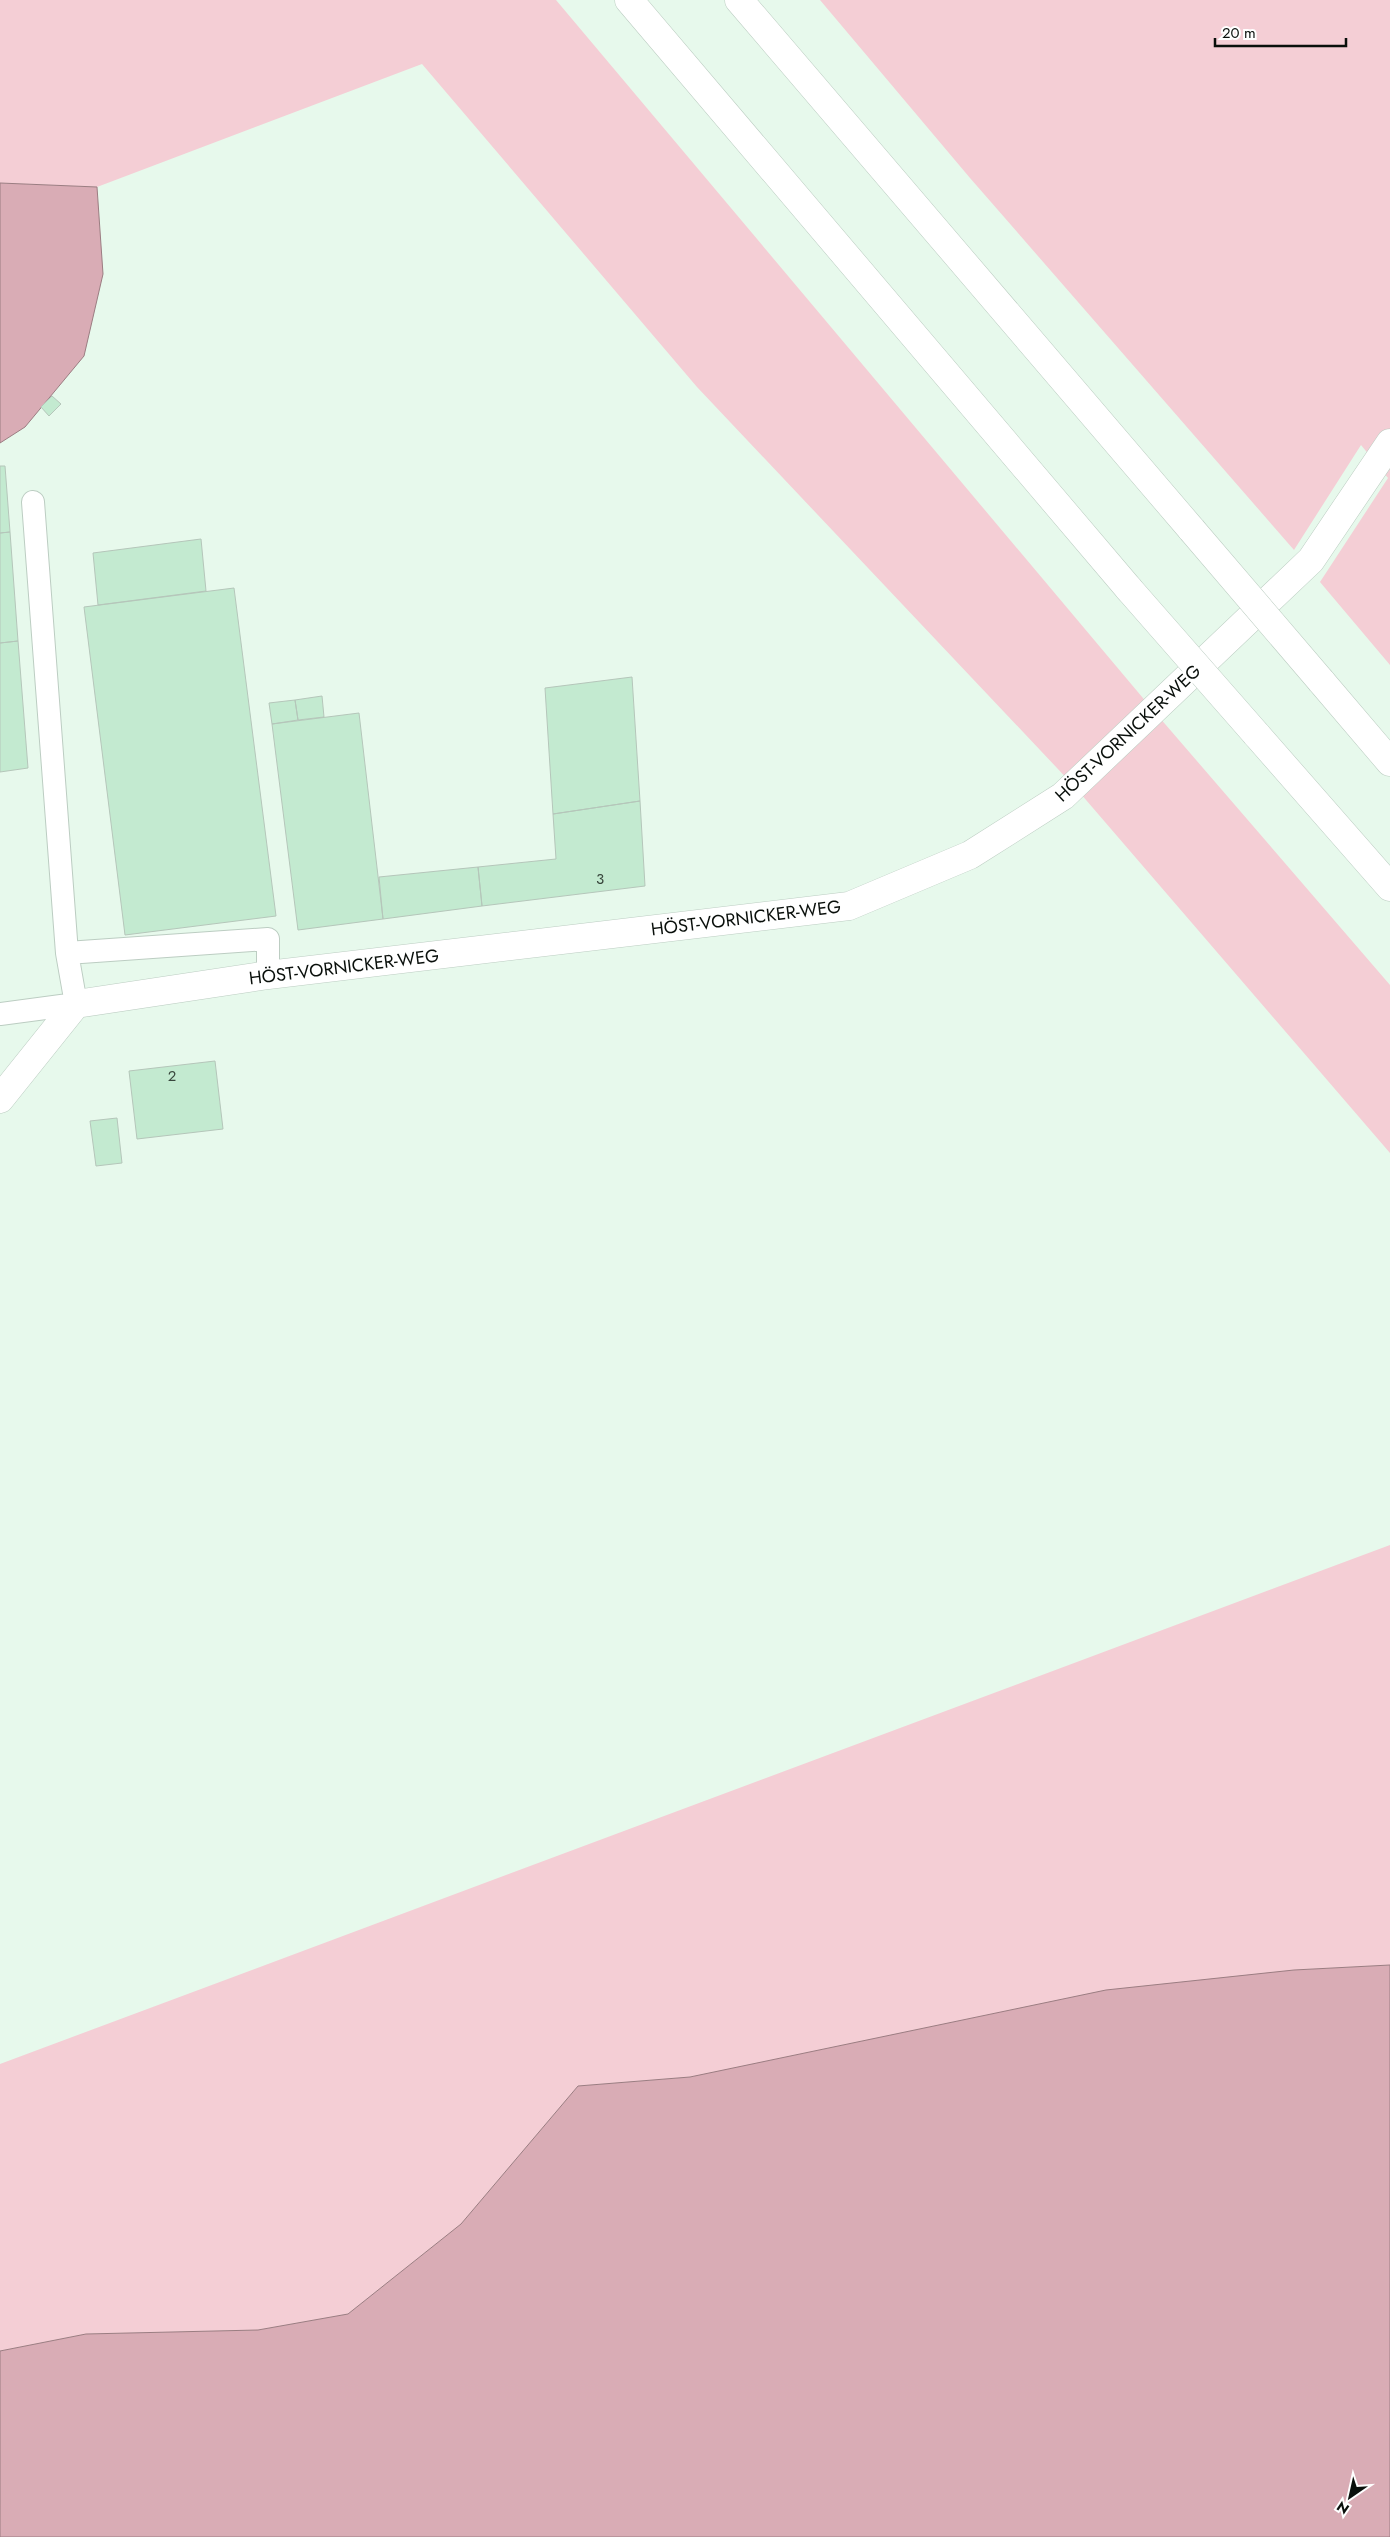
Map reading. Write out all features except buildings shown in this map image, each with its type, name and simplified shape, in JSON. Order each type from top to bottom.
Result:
[{"type":"main road","points":[[629,0],[1129,589],[1390,887]]},
{"type":"main road","points":[[739,0],[1390,762]]},
{"type":"main road","name":"HÖST-VORNICKER-WEG","points":[[76,1004],[268,975],[849,906],[970,855],[1063,796],[1311,560],[1390,443]]},
{"type":"main road","points":[[0,1099],[76,1004]]},
{"type":"lane","points":[[0,1014],[76,1004],[67,953],[33,502]]},
{"type":"lane","points":[[67,953],[268,939],[268,975]]},
{"type":"shaded area","points":[[0,0],[556,0],[1153,710],[1390,985],[1390,1153],[1074,786],[697,387],[422,64],[97,187],[0,183]]},
{"type":"shaded area","points":[[820,0],[1390,0],[1390,665],[1320,582],[1388,478],[1361,445],[1294,550],[970,178]]},
{"type":"shaded area","points":[[0,183],[97,187],[103,274],[84,356],[25,427],[0,443]]},
{"type":"shaded area","points":[[1390,1545],[1390,1965],[1294,1970],[690,2077],[578,2086],[461,2224],[348,2314],[258,2330],[86,2334],[0,2351],[0,2064]]},
{"type":"shaded area","points":[[1390,1965],[1390,2537],[0,2537],[0,2351],[86,2334],[258,2330],[348,2314],[461,2224],[578,2086],[690,2077],[1106,1990],[1294,1970]]}]
